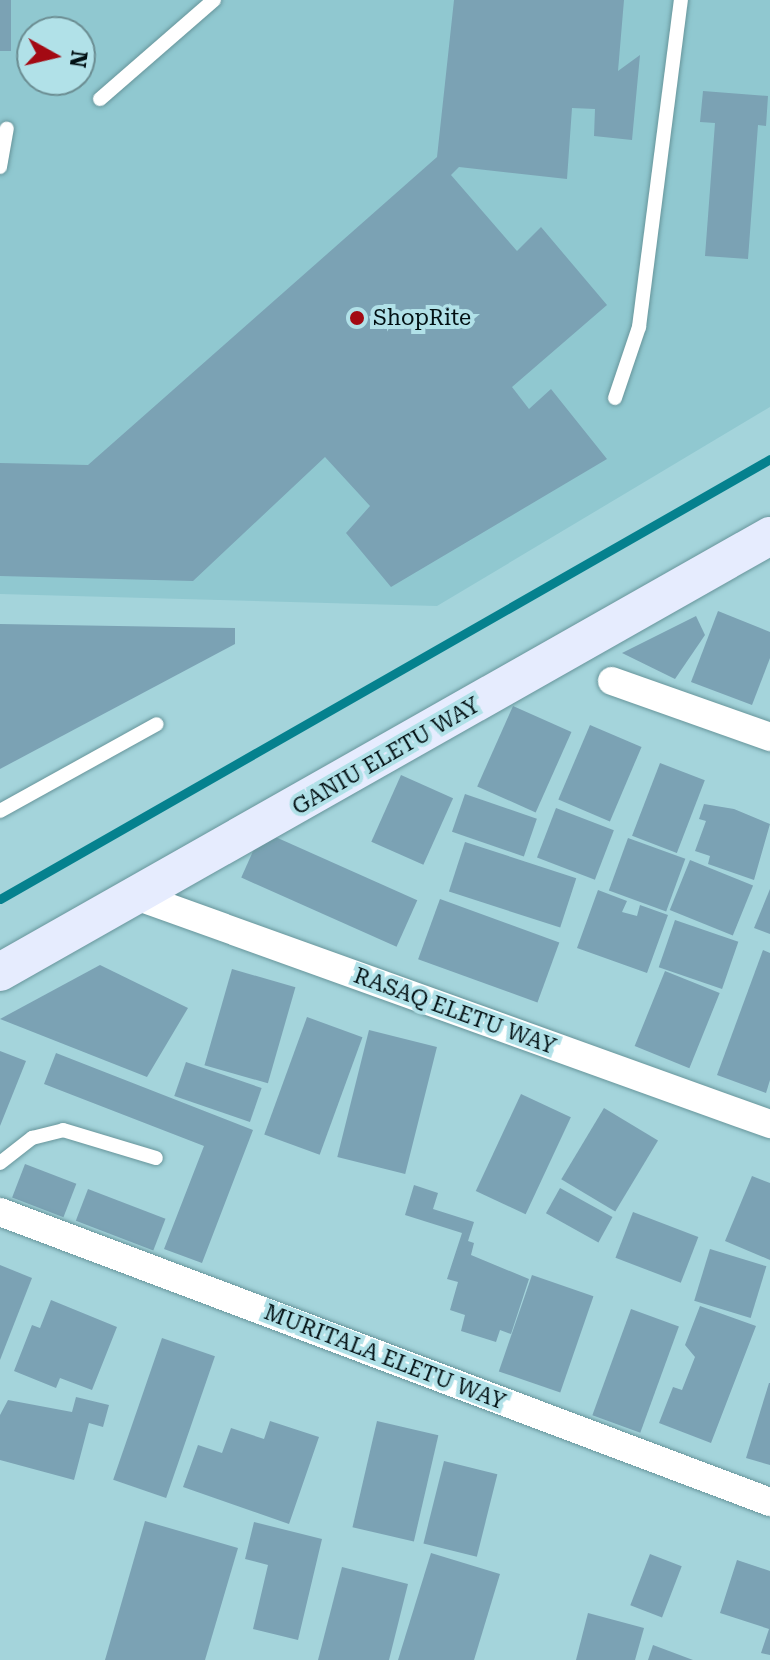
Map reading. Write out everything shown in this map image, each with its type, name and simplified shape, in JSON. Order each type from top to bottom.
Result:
[{"type":"street","name":"GANIU ELETU WAY","points":[[0,972],[139,897],[770,536]]},
{"type":"street","points":[[612,681],[770,737]]},
{"type":"street","name":"RASAQ ELETU WAY","points":[[139,897],[770,1124]]},
{"type":"street","name":"MURITALA ELETU WAY","points":[[0,1212],[770,1502]]},
{"type":"lane","points":[[100,99],[214,0]]},
{"type":"lane","points":[[615,398],[639,327],[681,0]]},
{"type":"lane","points":[[0,167],[7,129]]},
{"type":"lane","points":[[0,811],[157,724]]},
{"type":"lane","points":[[0,1163],[32,1138],[63,1130],[156,1158]]},
{"type":"shaded area","points":[[0,0],[770,0],[770,407],[437,606],[0,594]]},
{"type":"building","points":[[0,0],[11,0],[11,51],[0,51]]},
{"type":"building","points":[[454,0],[624,0],[618,71],[640,55],[632,140],[594,136],[595,109],[572,108],[567,179],[459,167],[451,175],[517,251],[541,227],[607,305],[512,387],[529,409],[551,389],[607,459],[391,587],[346,533],[370,506],[325,457],[193,581],[0,576],[0,463],[88,465],[437,157]]},
{"type":"building","points":[[703,91],[768,96],[766,126],[758,125],[748,259],[705,256],[715,123],[700,122]]},
{"type":"building","points":[[718,611],[770,632],[770,658],[752,705],[691,682]]},
{"type":"building","points":[[696,616],[705,635],[675,679],[622,653]]},
{"type":"building","points":[[0,624],[235,628],[235,644],[0,769]]},
{"type":"building","points":[[513,706],[571,732],[536,812],[477,786]]},
{"type":"building","points":[[590,725],[642,747],[610,821],[558,800]]},
{"type":"building","points":[[660,763],[705,780],[677,853],[632,836]]},
{"type":"building","points":[[401,775],[453,798],[423,865],[371,842]]},
{"type":"building","points":[[465,794],[537,819],[524,857],[452,832]]},
{"type":"building","points":[[704,804],[734,809],[770,824],[754,880],[708,864],[710,856],[695,851],[706,821],[699,819]]},
{"type":"building","points":[[556,808],[614,830],[595,880],[537,857]]},
{"type":"building","points":[[262,831],[417,900],[397,947],[241,878]]},
{"type":"building","points":[[628,838],[685,859],[666,911],[609,891]]},
{"type":"building","points":[[465,842],[576,878],[560,928],[449,891]]},
{"type":"building","points":[[690,860],[753,885],[733,936],[670,910]]},
{"type":"building","points":[[770,889],[770,934],[754,928]]},
{"type":"building","points":[[598,890],[627,901],[622,912],[637,916],[640,905],[668,915],[647,973],[577,948]]},
{"type":"building","points":[[440,899],[559,942],[537,1003],[418,959]]},
{"type":"building","points":[[675,920],[738,942],[722,989],[659,967]]},
{"type":"building","points":[[763,950],[770,953],[770,1080],[766,1093],[717,1075]]},
{"type":"building","points":[[100,965],[188,1008],[147,1077],[0,1019]]},
{"type":"building","points":[[232,969],[295,987],[268,1083],[204,1065]]},
{"type":"building","points":[[665,971],[720,993],[689,1068],[635,1046]]},
{"type":"building","points":[[307,1017],[362,1037],[320,1155],[264,1134]]},
{"type":"building","points":[[369,1030],[437,1047],[405,1174],[337,1157]]},
{"type":"building","points":[[0,1051],[26,1061],[0,1126]]},
{"type":"building","points":[[56,1053],[253,1130],[202,1263],[164,1249],[204,1146],[44,1084]]},
{"type":"building","points":[[186,1062],[262,1088],[250,1122],[174,1096]]},
{"type":"building","points":[[521,1094],[571,1117],[526,1214],[476,1191]]},
{"type":"building","points":[[604,1108],[658,1140],[615,1212],[561,1179]]},
{"type":"building","points":[[25,1164],[76,1184],[63,1217],[12,1198]]},
{"type":"building","points":[[752,1176],[770,1183],[770,1260],[725,1241]]},
{"type":"building","points":[[414,1185],[438,1193],[433,1209],[474,1222],[468,1241],[474,1243],[471,1255],[529,1279],[511,1334],[500,1330],[496,1342],[461,1331],[465,1315],[450,1310],[458,1282],[447,1279],[462,1233],[405,1215]]},
{"type":"building","points":[[560,1188],[612,1217],[598,1242],[546,1213]]},
{"type":"building","points":[[88,1189],[165,1219],[153,1250],[76,1221]]},
{"type":"building","points":[[633,1212],[698,1237],[681,1283],[615,1258]]},
{"type":"building","points":[[710,1249],[766,1266],[751,1318],[694,1301]]},
{"type":"building","points":[[0,1265],[32,1278],[0,1360]]},
{"type":"building","points":[[532,1275],[593,1296],[560,1393],[499,1371]]},
{"type":"building","points":[[51,1300],[117,1327],[92,1390],[60,1378],[56,1388],[14,1371],[32,1325],[40,1328]]},
{"type":"building","points":[[700,1306],[756,1326],[711,1443],[659,1423],[673,1387],[682,1390],[695,1357],[685,1345]]},
{"type":"building","points":[[631,1309],[679,1326],[640,1433],[592,1415]]},
{"type":"building","points":[[162,1338],[215,1356],[166,1498],[113,1480]]},
{"type":"building","points":[[770,1383],[770,1465],[746,1458]]},
{"type":"building","points":[[76,1397],[109,1405],[103,1427],[89,1423],[74,1480],[0,1460],[0,1415],[8,1400],[72,1412]]},
{"type":"building","points":[[270,1421],[319,1437],[289,1524],[183,1487],[198,1445],[222,1453],[231,1428],[264,1439]]},
{"type":"building","points":[[377,1421],[438,1435],[414,1541],[352,1527]]},
{"type":"building","points":[[444,1461],[497,1474],[477,1557],[423,1543]]},
{"type":"building","points":[[145,1521],[238,1548],[205,1660],[105,1660]]},
{"type":"building","points":[[254,1522],[322,1539],[298,1640],[253,1629],[268,1565],[245,1559]]},
{"type":"building","points":[[431,1553],[500,1574],[474,1660],[398,1660]]},
{"type":"building","points":[[650,1554],[682,1566],[662,1618],[630,1605]]},
{"type":"building","points":[[737,1560],[770,1571],[770,1655],[761,1653],[769,1629],[720,1613]]},
{"type":"building","points":[[342,1567],[408,1584],[389,1660],[318,1660]]},
{"type":"building","points":[[588,1613],[644,1628],[635,1660],[576,1660]]},
{"type":"building","points":[[653,1645],[693,1660],[648,1660]]},
{"type":"waterway","points":[[0,899],[770,459]]},
{"type":"place","name":"ShopRite","points":[[357,318]]}]
